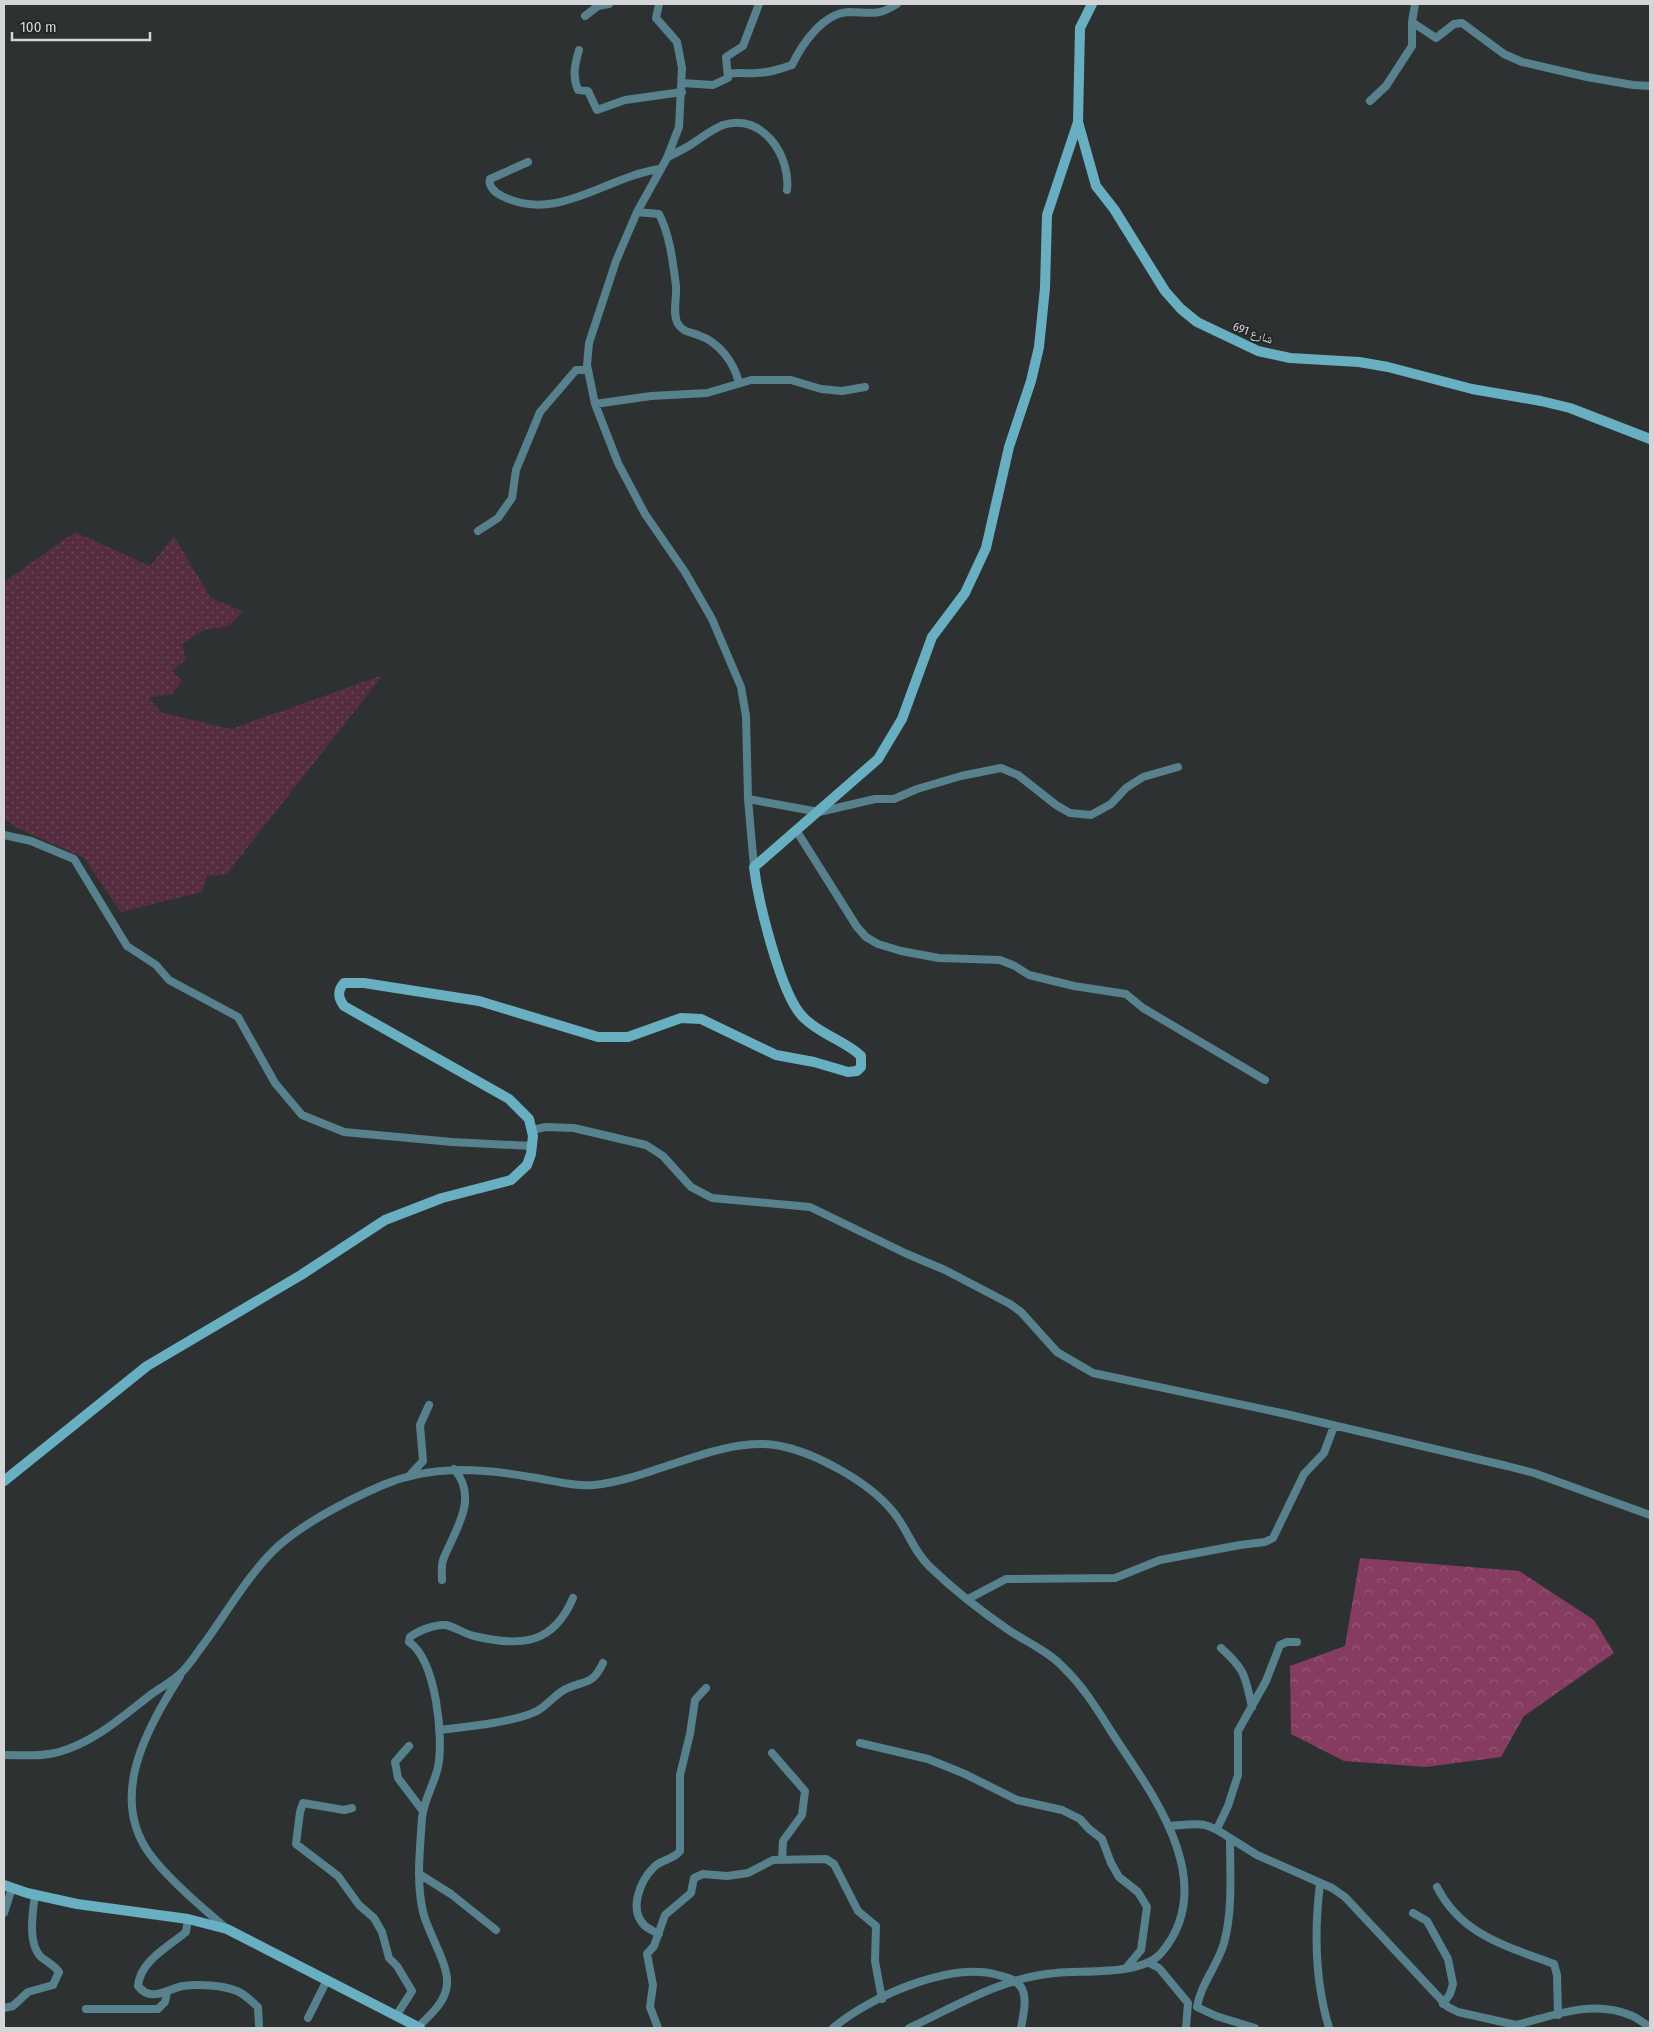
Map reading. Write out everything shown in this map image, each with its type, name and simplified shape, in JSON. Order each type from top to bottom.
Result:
[{"type":"street","points":[[585,16],[598,6],[608,4]]},
{"type":"street","points":[[4,1481],[147,1366],[301,1275],[385,1220],[442,1198],[511,1180],[527,1165],[532,1146],[532,1130],[529,1119],[509,1099],[344,1006],[339,995],[340,988],[344,983],[351,982],[456,996],[504,1007],[579,1033],[598,1037],[628,1036],[681,1018],[701,1018],[710,1021],[744,1041],[776,1055],[814,1062],[848,1072],[857,1071],[862,1064],[861,1056],[854,1049],[826,1036],[811,1025],[792,1003],[757,890],[748,799],[746,716],[742,687],[712,619],[685,572],[645,514],[618,463],[595,404],[587,370],[587,354],[616,260],[637,212],[667,158],[680,127],[682,83],[677,42],[656,18],[659,4]]},
{"type":"street","points":[[682,83],[713,85],[728,78],[726,57],[743,46],[759,4]]},
{"type":"street","points":[[728,74],[742,71],[753,74],[768,72],[792,65],[804,45],[826,20],[843,13],[882,13],[896,4]]},
{"type":"street","name":"شارع 691","points":[[1092,4],[1080,28],[1078,122],[1096,186],[1114,209],[1164,291],[1181,310],[1197,322],[1258,351],[1290,358],[1359,362],[1388,367],[1472,389],[1541,401],[1570,408],[1650,439]]},
{"type":"street","points":[[1370,101],[1386,86],[1412,46],[1412,22],[1415,4]]},
{"type":"street","points":[[1412,22],[1436,38],[1454,24],[1462,23],[1504,54],[1522,62],[1587,77],[1650,86]]},
{"type":"street","points":[[579,50],[574,69],[575,84],[578,90],[588,91],[597,110],[625,100],[682,92]]},
{"type":"street","points":[[754,867],[878,759],[891,740],[910,699],[932,637],[964,593],[986,548],[1009,447],[1031,381],[1039,347],[1045,288],[1047,215],[1078,122]]},
{"type":"street","points":[[667,158],[724,125],[742,123],[767,134],[780,149],[788,181],[787,190]]},
{"type":"street","points":[[528,162],[490,178],[492,188],[497,194],[516,202],[548,205],[580,197],[636,173],[660,169]]},
{"type":"street","points":[[637,212],[659,214],[664,224],[676,287],[676,318],[679,326],[688,333],[698,335],[709,341],[728,356],[739,382]]},
{"type":"street","points":[[478,532],[498,518],[512,498],[516,470],[540,412],[576,370],[587,370]]},
{"type":"street","points":[[595,404],[651,396],[706,393],[751,380],[791,380],[820,389],[842,391],[865,387]]},
{"type":"street","points":[[748,799],[819,812],[875,798],[894,800],[917,789],[961,776],[1001,768],[1018,775],[1056,805],[1070,813],[1091,815],[1111,804],[1126,788],[1143,777],[1178,766]]},
{"type":"street","points":[[796,830],[857,927],[866,937],[878,944],[939,958],[1000,960],[1015,966],[1029,975],[1074,986],[1126,994],[1150,1012],[1265,1080]]},
{"type":"street","points":[[4,835],[31,841],[74,859],[127,946],[156,965],[169,980],[238,1017],[276,1083],[302,1115],[344,1132],[452,1142],[532,1146]]},
{"type":"street","points":[[532,1130],[546,1127],[574,1128],[646,1145],[663,1156],[692,1187],[712,1198],[810,1207],[907,1254],[945,1270],[1010,1304],[1021,1312],[1057,1352],[1093,1373],[1286,1414],[1534,1473],[1650,1515]]},
{"type":"street","points":[[408,1476],[423,1461],[420,1425],[429,1404]]},
{"type":"street","points":[[968,1599],[1006,1579],[1114,1578],[1160,1560],[1265,1542],[1273,1538],[1304,1474],[1324,1453],[1334,1426]]},
{"type":"street","points":[[227,1929],[184,1890],[148,1851],[138,1833],[131,1806],[136,1764],[146,1734],[183,1671],[246,1583],[279,1545],[325,1516],[382,1486],[408,1476],[454,1469],[496,1472],[594,1485],[614,1482],[727,1450],[753,1445],[780,1446],[843,1471],[883,1499],[898,1517],[918,1555],[999,1624],[1062,1665],[1097,1707],[1171,1826],[1185,1884],[1184,1905],[1168,1944],[1159,1957],[1149,1963],[1126,1968],[1050,1973],[1013,1979],[909,2028]]},
{"type":"street","points":[[442,1580],[442,1562],[456,1534],[466,1494],[463,1480],[454,1469]]},
{"type":"street","points":[[4,1913],[8,1886],[77,1904],[188,1919],[227,1929],[419,2028],[439,2005],[447,1984],[444,1964],[435,1946],[424,1914],[419,1874],[423,1811],[428,1792],[437,1771],[440,1730],[436,1696],[418,1652],[409,1642],[410,1637],[417,1632],[447,1625],[474,1636],[512,1641],[541,1638],[561,1620],[573,1598]]},
{"type":"street","points":[[1216,1829],[1228,1806],[1238,1775],[1236,1735],[1266,1681],[1280,1645],[1287,1642],[1297,1642]]},
{"type":"street","points":[[1221,1648],[1239,1664],[1245,1678],[1252,1707]]},
{"type":"street","points":[[440,1730],[521,1717],[537,1711],[566,1688],[584,1684],[597,1676],[603,1663]]},
{"type":"street","points":[[4,1755],[42,1755],[71,1748],[118,1722],[183,1671]]},
{"type":"street","points":[[659,1934],[646,1926],[640,1918],[636,1907],[642,1886],[655,1865],[672,1859],[680,1851],[680,1775],[690,1734],[695,1700],[706,1688]]},
{"type":"street","points":[[860,1743],[928,1759],[965,1774],[1017,1800],[1062,1810],[1080,1818],[1089,1829],[1102,1839],[1111,1863],[1119,1877],[1138,1892],[1147,1907],[1141,1950],[1126,1968]]},
{"type":"street","points":[[409,1746],[395,1762],[398,1778],[423,1811]]},
{"type":"street","points":[[772,1752],[805,1791],[802,1815],[782,1841],[782,1860]]},
{"type":"street","points":[[352,1808],[344,1810],[303,1803],[296,1844],[338,1876],[359,1906],[374,1918],[380,1926],[387,1953],[412,1991],[396,2016]]},
{"type":"street","points":[[1171,1826],[1201,1823],[1216,1829],[1257,1856],[1345,1897],[1443,2004],[1458,2012],[1516,2027],[1581,2008],[1597,2008],[1630,2015],[1650,2027]]},
{"type":"street","points":[[1230,1838],[1229,1903],[1224,1944],[1200,1993],[1197,2007],[1216,2016],[1256,2028]]},
{"type":"street","points":[[658,2028],[650,2007],[653,1985],[647,1954],[659,1934],[660,1924],[665,1915],[691,1893],[694,1878],[699,1875],[727,1876],[748,1873],[774,1860],[826,1859],[834,1864],[858,1911],[876,1926],[875,1961],[882,1999]]},
{"type":"street","points":[[419,1874],[451,1894],[496,1930]]},
{"type":"street","points":[[1320,1884],[1317,1908],[1317,1976],[1320,1997],[1329,2028]]},
{"type":"street","points":[[1437,1887],[1458,1916],[1471,1927],[1497,1944],[1554,1964],[1558,2015]]},
{"type":"street","points":[[4,2008],[13,2006],[28,1992],[53,1985],[59,1972],[52,1963],[40,1956],[32,1936],[34,1894]]},
{"type":"street","points":[[1413,1913],[1427,1921],[1448,1958],[1453,1984],[1450,1994],[1443,2004]]},
{"type":"street","points":[[188,1919],[186,1932],[149,1962],[139,1977],[138,1986],[144,1994],[152,1995],[182,1986],[199,1985],[238,1991],[258,2008],[259,2026]]},
{"type":"street","points":[[1149,1963],[1159,1968],[1188,2003],[1186,2028]]},
{"type":"street","points":[[833,2028],[882,1999],[926,1980],[965,1971],[986,1971],[1013,1979],[1022,1988],[1024,1998],[1022,2028]]},
{"type":"street","points":[[308,2018],[327,1980]]},
{"type":"street","points":[[86,2009],[158,2008],[165,2002],[167,1992]]},
{"type":"shaded area","points":[[75,532],[150,566],[174,536],[211,598],[243,611],[229,626],[204,630],[182,644],[186,660],[172,671],[182,681],[172,694],[148,698],[163,713],[231,729],[383,675],[226,875],[207,876],[202,892],[121,912],[84,858],[17,828],[4,818],[4,582]]},
{"type":"green space","points":[[1360,1558],[1519,1571],[1594,1620],[1614,1653],[1524,1716],[1501,1757],[1426,1767],[1344,1761],[1291,1734],[1290,1666],[1345,1646]]}]
